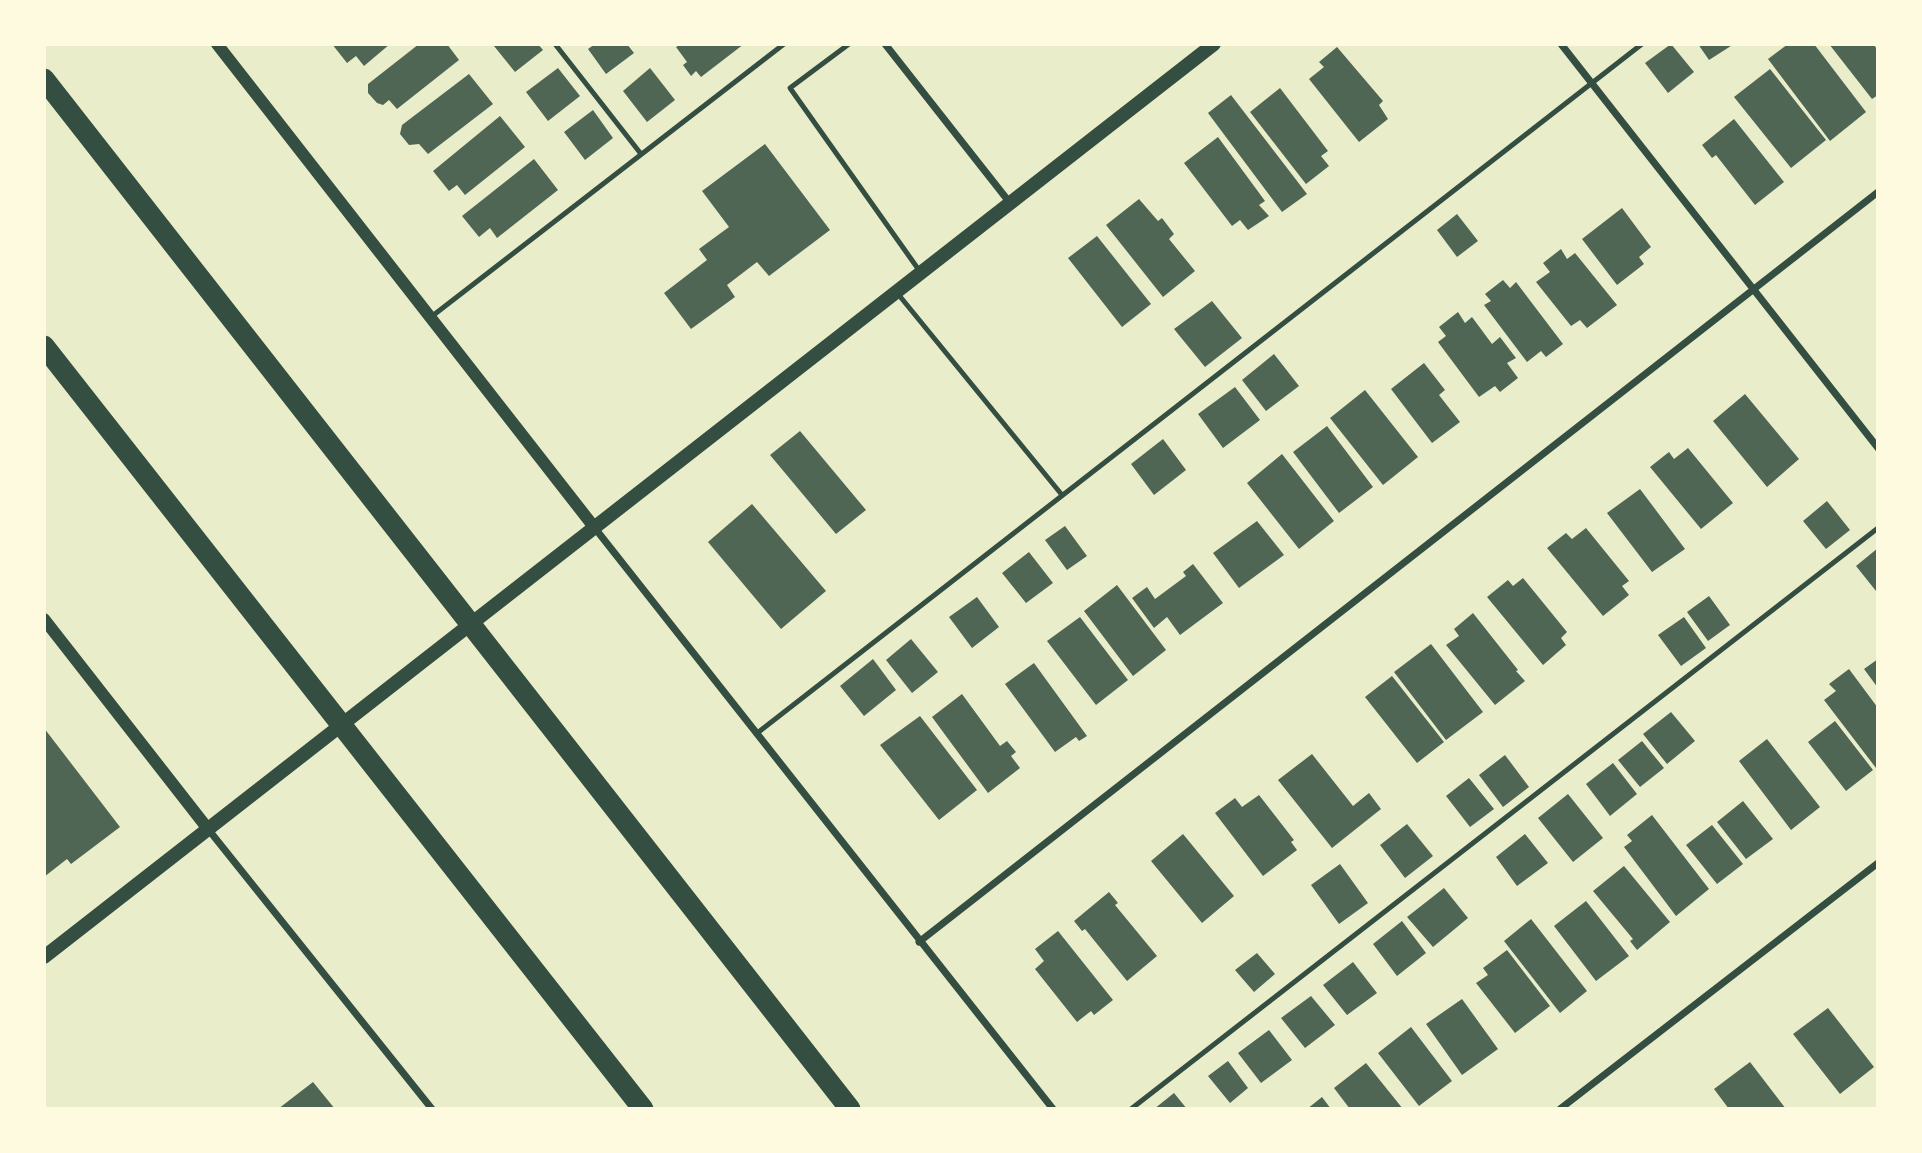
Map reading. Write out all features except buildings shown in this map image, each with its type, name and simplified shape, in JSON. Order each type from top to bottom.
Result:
[{"type":"highway","points":[[44,79],[850,1109]]},
{"type":"highway","points":[[44,346],[643,1109]]},
{"type":"main road","points":[[44,957],[1214,44]]},
{"type":"street","points":[[217,44],[919,942],[1053,1109]]},
{"type":"street","points":[[885,44],[1010,203]]},
{"type":"street","points":[[1560,44],[1878,447]]},
{"type":"street","points":[[919,942],[1878,192]]},
{"type":"street","points":[[44,619],[432,1109]]},
{"type":"street","points":[[1559,1109],[1878,863]]},
{"type":"lane","points":[[555,44],[641,154]]},
{"type":"lane","points":[[430,317],[784,44]]},
{"type":"lane","points":[[849,44],[790,88],[921,273]]},
{"type":"lane","points":[[756,734],[1642,44]]},
{"type":"lane","points":[[896,292],[1062,495]]},
{"type":"lane","points":[[1131,1109],[1878,528]]}]
